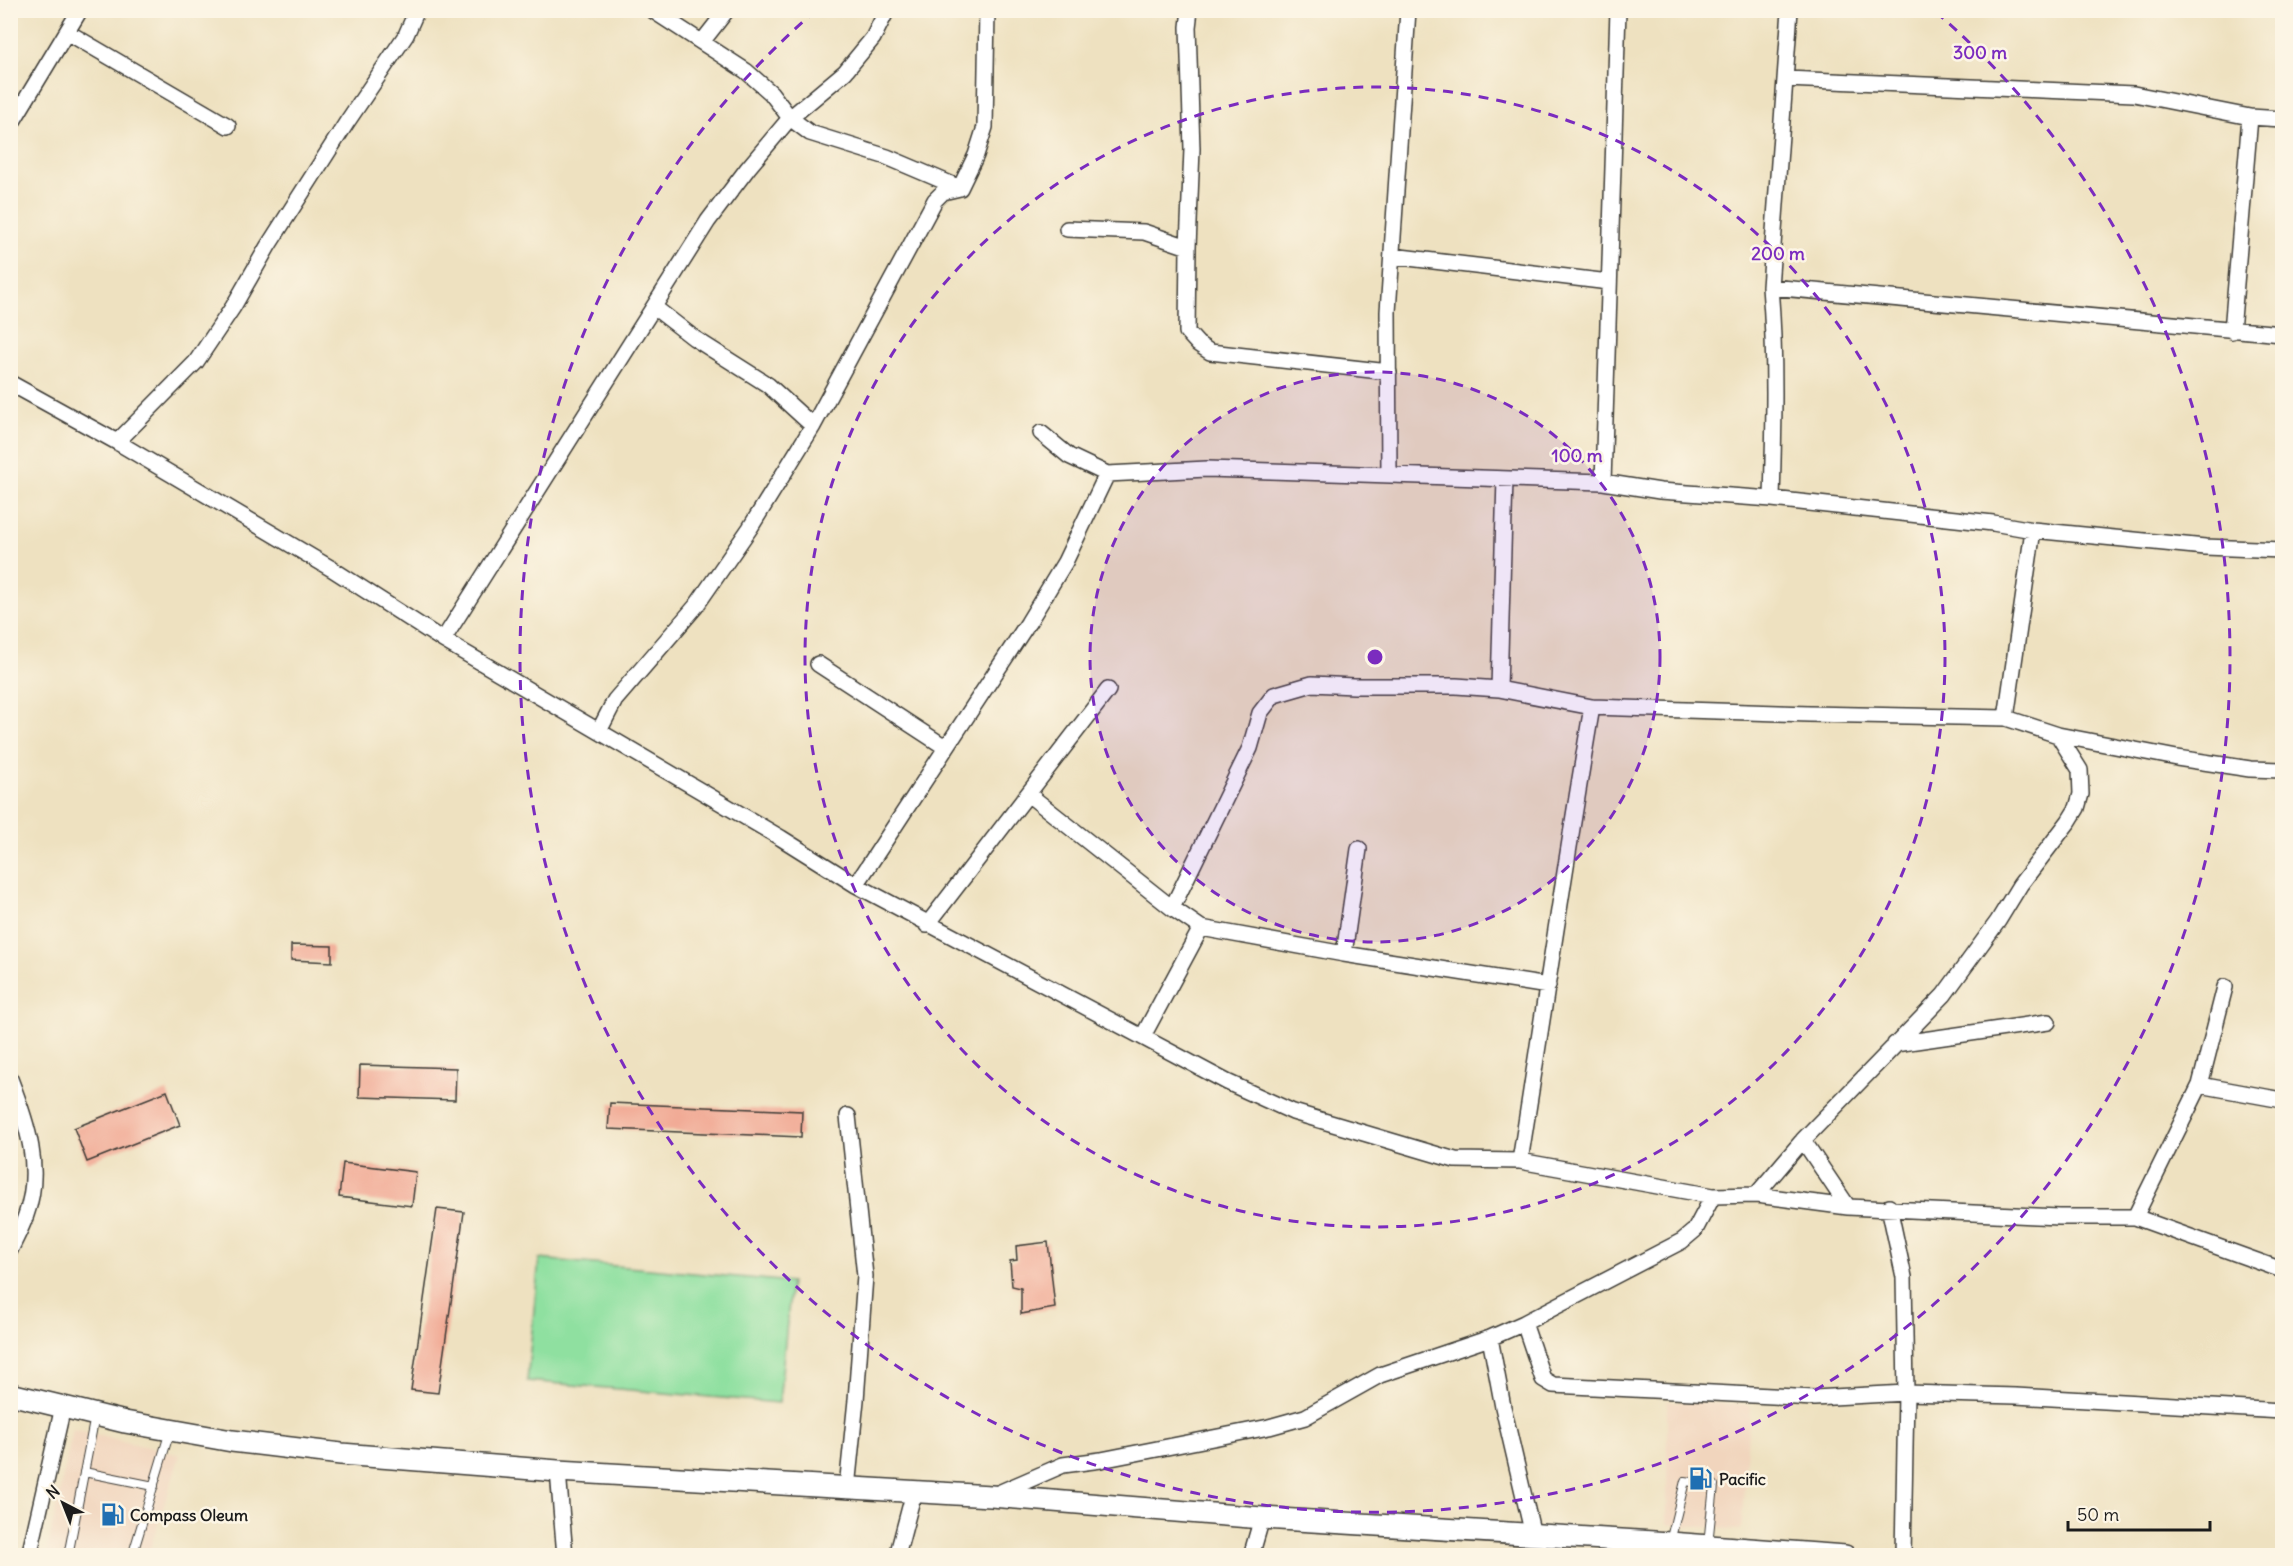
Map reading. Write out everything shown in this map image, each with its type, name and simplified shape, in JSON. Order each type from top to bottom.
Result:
[{"type":"main road","points":[[10,1394],[95,1415],[170,1430],[232,1441],[341,1455],[558,1471],[991,1496],[1262,1518],[1670,1542],[1707,1551],[1845,1556]]},
{"type":"street","points":[[10,126],[80,10]]},
{"type":"street","points":[[117,442],[202,352],[340,132],[406,35],[417,10]]},
{"type":"street","points":[[652,10],[746,71],[771,93],[790,118],[810,133],[887,157],[960,188]]},
{"type":"street","points":[[702,42],[727,10]]},
{"type":"street","points":[[443,640],[708,221],[790,118],[845,72],[873,38],[887,10]]},
{"type":"street","points":[[960,188],[976,155],[985,127],[987,10]]},
{"type":"street","points":[[1190,10],[1188,27],[1192,149],[1187,332],[1198,344],[1210,352],[1389,372]]},
{"type":"street","points":[[1389,475],[1388,312],[1408,10]]},
{"type":"street","points":[[1603,482],[1618,10]]},
{"type":"street","points":[[1772,499],[1775,391],[1774,330],[1770,287],[1790,10]]},
{"type":"street","points":[[67,32],[228,126]]},
{"type":"street","points":[[1786,79],[2134,94],[2250,117],[2283,119]]},
{"type":"street","points":[[2232,331],[2250,117]]},
{"type":"street","points":[[599,731],[615,700],[696,606],[750,528],[813,426],[934,200],[944,192],[960,188]]},
{"type":"street","points":[[1067,229],[1088,228],[1144,232],[1188,248]]},
{"type":"street","points":[[1392,256],[1609,282]]},
{"type":"street","points":[[1770,287],[2283,334]]},
{"type":"street","points":[[654,307],[694,338],[768,385],[813,426]]},
{"type":"street","points":[[10,383],[117,442],[332,569],[443,640],[856,885],[927,925],[1143,1036],[1227,1082],[1293,1112],[1455,1160],[1520,1161],[1713,1196],[1756,1195],[1848,1207],[2059,1217],[2135,1217],[2283,1270]]},
{"type":"street","points":[[1041,433],[1070,456],[1107,474],[1207,469],[1603,482],[1660,491],[1772,499],[1993,523],[2033,530],[2205,547],[2283,550]]},
{"type":"street","points":[[856,885],[1028,623],[1065,562],[1107,474]]},
{"type":"street","points":[[1499,689],[1505,478]]},
{"type":"street","points":[[2006,718],[2033,530]]},
{"type":"street","points":[[819,664],[945,747]]},
{"type":"street","points":[[1172,908],[1250,748],[1260,712],[1274,695],[1312,684],[1456,686],[1499,689],[1592,707],[2006,718],[2058,735],[2177,758],[2250,769],[2283,770]]},
{"type":"street","points":[[927,925],[1108,690]]},
{"type":"street","points":[[1520,1161],[1548,986],[1560,892],[1592,707]]},
{"type":"street","points":[[1756,1195],[1803,1140],[1944,995],[1998,921],[2020,885],[2077,808],[2081,794],[2080,770],[2058,735]]},
{"type":"street","points":[[1028,794],[1172,908],[1201,928],[1344,954],[1548,986]]},
{"type":"street","points":[[1344,954],[1359,849]]},
{"type":"street","points":[[1143,1036],[1201,928]]},
{"type":"street","points":[[2135,1217],[2200,1084],[2225,987]]},
{"type":"street","points":[[1895,1044],[2048,1022]]},
{"type":"street","points":[[10,1079],[27,1122],[35,1175],[27,1215],[10,1250]]},
{"type":"street","points":[[2200,1084],[2283,1100]]},
{"type":"street","points":[[847,1488],[865,1276],[848,1116]]},
{"type":"street","points":[[1803,1140],[1848,1207]]},
{"type":"street","points":[[991,1496],[1063,1465],[1258,1430],[1305,1417],[1380,1374],[1491,1338],[1524,1323],[1682,1241],[1695,1230],[1713,1196]]},
{"type":"street","points":[[1889,1208],[1904,1277],[1906,1393],[1903,1556]]},
{"type":"street","points":[[1524,1323],[1543,1379],[1552,1385],[1814,1398],[1906,1393],[2110,1400],[2283,1411]]},
{"type":"street","points":[[1491,1338],[1503,1407],[1533,1535]]},
{"type":"street","points":[[29,1556],[63,1407]]},
{"type":"street","points":[[558,1471],[565,1556]]},
{"type":"street","points":[[897,1556],[915,1492]]},
{"type":"street","points":[[1251,1556],[1262,1518]]},
{"type":"lane","points":[[68,1556],[95,1415]]},
{"type":"lane","points":[[131,1556],[170,1430]]},
{"type":"lane","points":[[84,1472],[154,1486]]},
{"type":"lane","points":[[1670,1542],[1685,1481],[1714,1485],[1707,1551]]},
{"type":"shaded area","points":[[1667,1401],[1750,1405],[1741,1530],[1667,1524]]},
{"type":"shaded area","points":[[73,1429],[180,1455],[148,1555],[46,1556]]},
{"type":"green space","points":[[539,1259],[791,1282],[779,1403],[527,1381]]},
{"type":"building","points":[[291,945],[332,946],[332,962],[291,960]]},
{"type":"building","points":[[360,1065],[456,1068],[455,1100],[359,1097]]},
{"type":"building","points":[[167,1091],[180,1125],[87,1162],[74,1128]]},
{"type":"building","points":[[610,1103],[802,1111],[801,1137],[608,1129]]},
{"type":"building","points":[[343,1163],[416,1172],[412,1206],[339,1197]]},
{"type":"building","points":[[437,1209],[464,1212],[438,1393],[411,1390]]},
{"type":"building","points":[[1048,1242],[1055,1308],[1021,1314],[1021,1288],[1012,1286],[1010,1261],[1017,1260],[1016,1246]]},
{"type":"place","name":"Pacific","points":[[1701,1479]]},
{"type":"place","name":"Compass Oleum","points":[[112,1515]]}]
